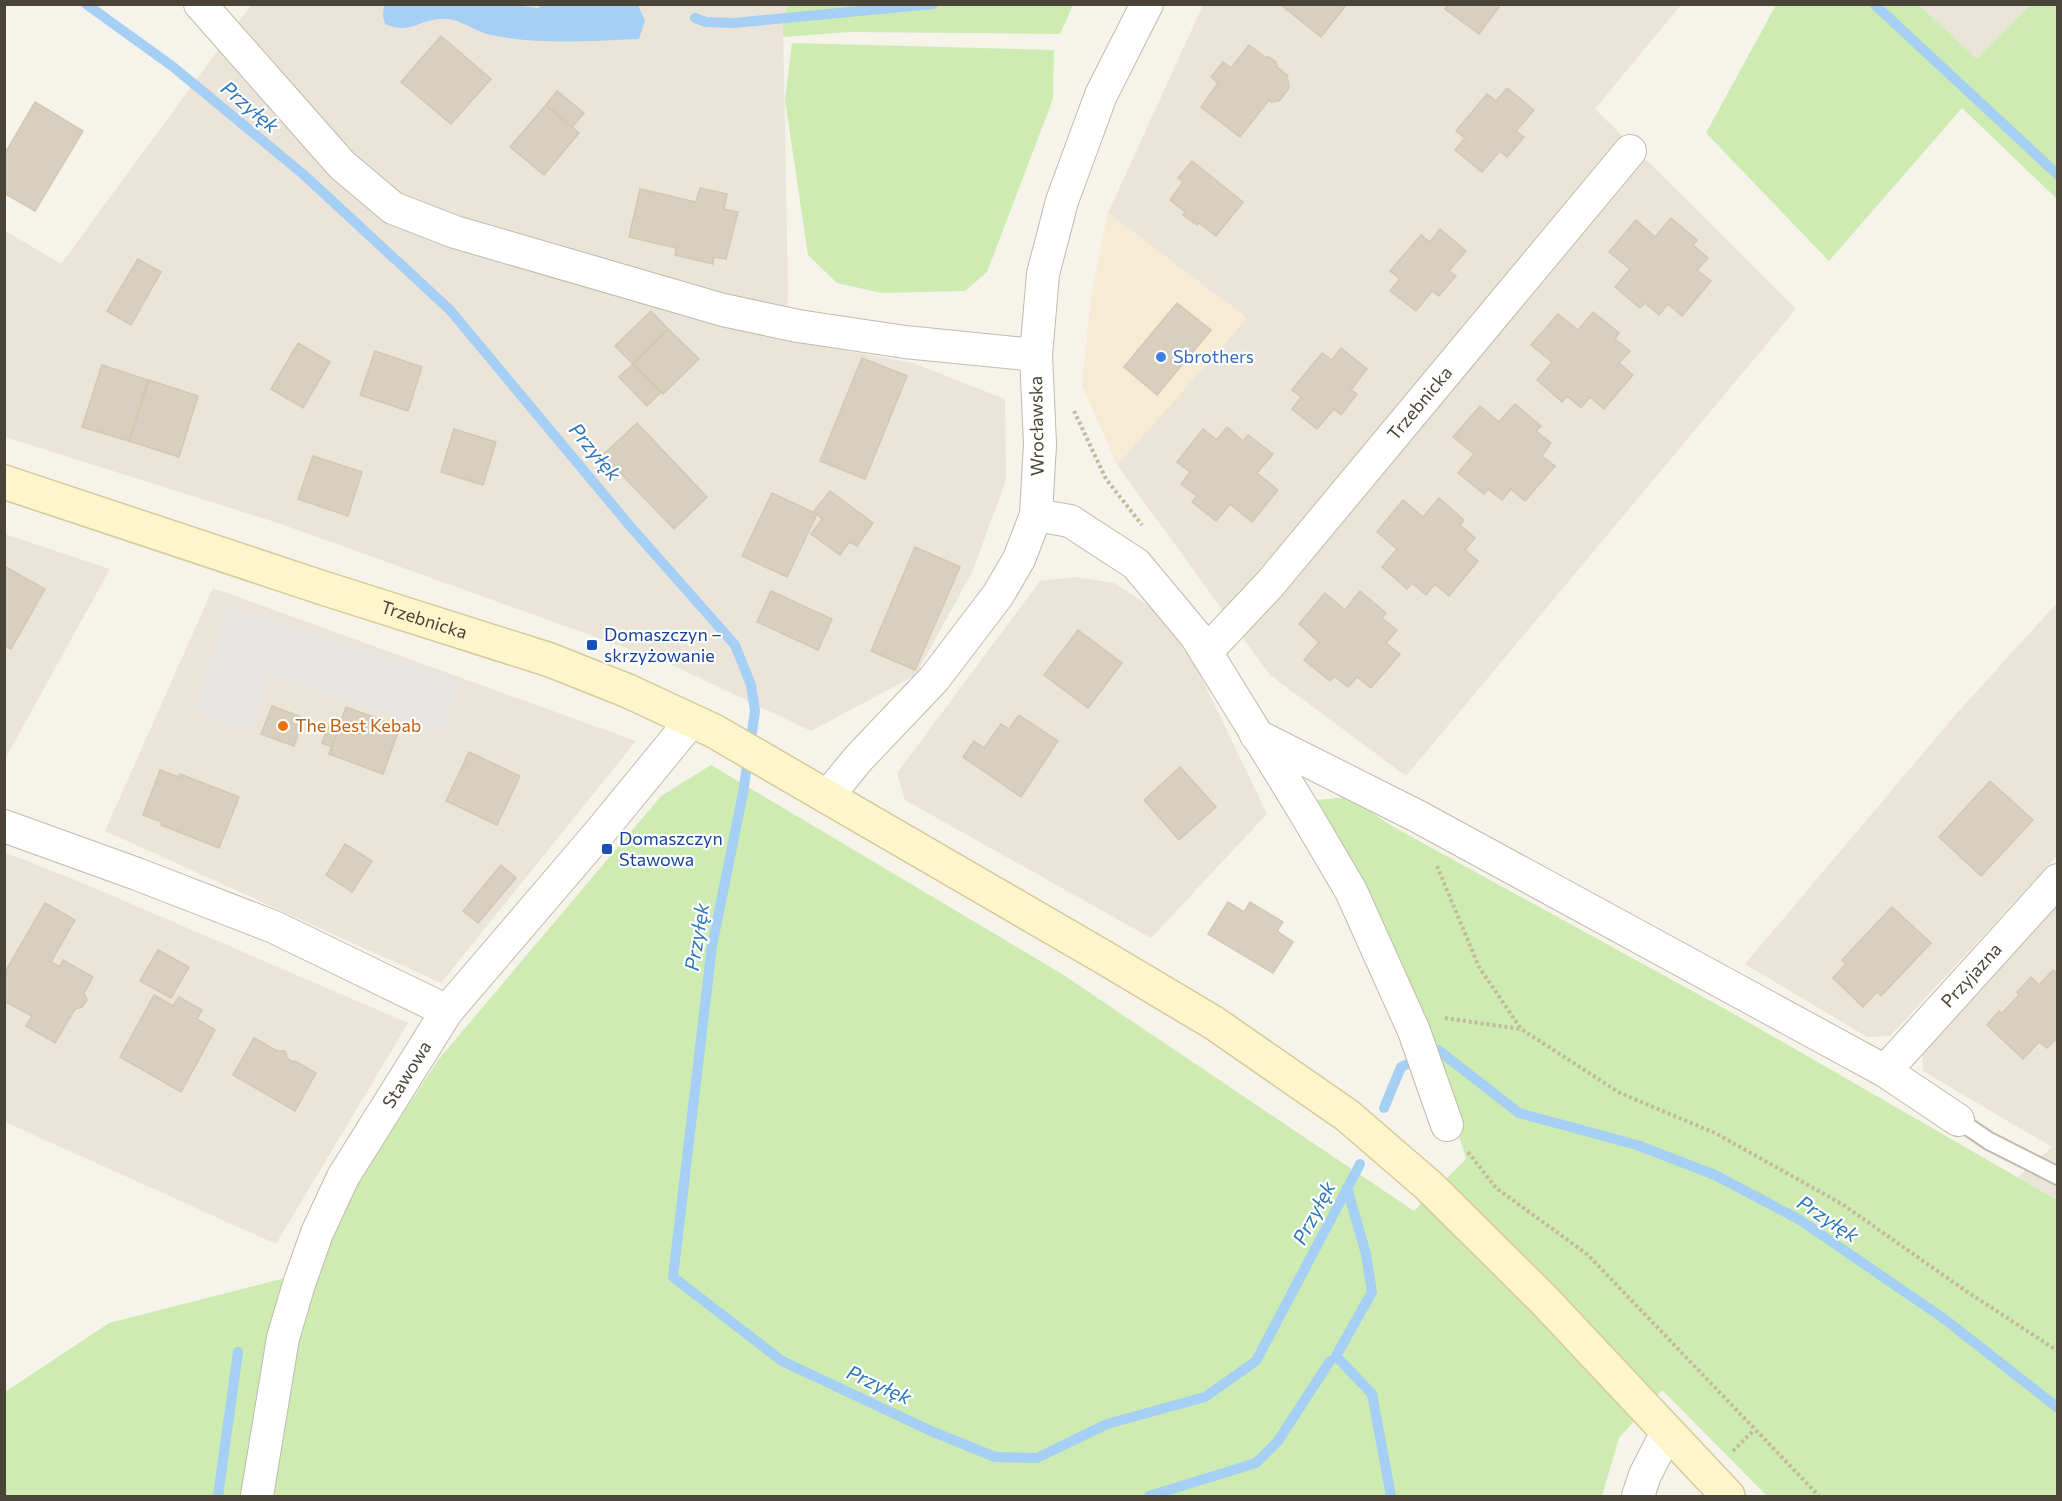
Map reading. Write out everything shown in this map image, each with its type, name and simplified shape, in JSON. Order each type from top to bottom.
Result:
[{"type":"street","points":[[201,4],[342,165],[393,207],[455,232],[723,310],[798,326],[906,342],[1036,355]]},
{"type":"street","name":"Wrocławska","points":[[827,797],[858,759],[934,679],[998,595],[1019,559],[1036,514],[1040,444],[1036,355],[1043,274],[1062,201],[1101,95],[1147,4]]},
{"type":"street","name":"Trzebnicka","points":[[1206,652],[1270,584],[1630,151]]},
{"type":"street","name":"Trzebnicka","points":[[4,482],[322,588],[550,660],[628,691],[702,726],[786,772],[1214,1023],[1348,1116],[1430,1186],[1543,1299],[1728,1497]]},
{"type":"street","points":[[1036,514],[1070,521],[1136,564],[1196,636],[1351,891],[1411,1024],[1447,1125]]},
{"type":"street","name":"Stawowa","points":[[257,1497],[283,1338],[317,1233],[343,1177],[447,1011],[600,832],[702,726]]},
{"type":"street","points":[[1256,735],[1417,816],[1885,1071],[1958,1120]]},
{"type":"street","points":[[4,826],[274,927],[447,1011]]},
{"type":"street","name":"Przyjazna","points":[[1885,1071],[2058,880]]},
{"type":"street","points":[[1638,1497],[1645,1475],[1667,1432]]},
{"type":"lane","points":[[1958,1120],[1989,1141],[2058,1176]]},
{"type":"path","points":[[1071,402],[1106,479],[1148,533]]},
{"type":"path","points":[[1417,816],[1479,967],[1521,1029],[1620,1093],[1715,1133],[1842,1204],[1966,1291],[2058,1351]]},
{"type":"path","points":[[1411,1024],[1445,1018],[1521,1029]]},
{"type":"path","points":[[1447,1125],[1496,1188],[1587,1254],[1819,1497]]},
{"type":"shaded area","points":[[251,5],[787,5],[783,24],[788,296],[783,339],[913,363],[1005,399],[1006,480],[973,570],[916,675],[811,731],[668,663],[278,523],[5,437],[4,230],[61,264]]},
{"type":"shaded area","points":[[1203,5],[1681,5],[1595,109],[1796,309],[1406,776],[1270,675],[1117,465],[1247,318],[1108,213]]},
{"type":"shaded area","points":[[1919,5],[2030,5],[1977,59]]},
{"type":"shaded area","points":[[1108,213],[1247,318],[1117,465],[1082,385],[1091,296]]},
{"type":"shaded area","points":[[5,534],[110,569],[5,759]]},
{"type":"shaded area","points":[[1075,577],[1114,583],[1153,608],[1193,660],[1267,814],[1151,938],[905,800],[897,773],[1040,581]]},
{"type":"shaded area","points":[[213,588],[636,741],[441,983],[105,831]]},
{"type":"shaded area","points":[[2057,603],[2057,856],[1890,1036],[1867,1037],[1745,964],[1957,713]]},
{"type":"shaded area","points":[[228,606],[459,680],[443,732],[268,676],[250,730],[195,712]]},
{"type":"shaded area","points":[[4,852],[78,881],[408,1023],[276,1244],[5,1122]]},
{"type":"shaded area","points":[[2057,905],[2057,1200],[2018,1177],[2052,1147],[1923,1071],[1922,1052]]},
{"type":"green space","points":[[787,4],[1073,5],[1060,34],[849,32],[783,37]]},
{"type":"green space","points":[[1776,5],[1919,5],[1977,59],[2030,5],[2057,5],[2057,199],[1962,108],[1829,261],[1706,133]]},
{"type":"green space","points":[[792,43],[1054,50],[1053,99],[987,272],[965,291],[882,293],[837,283],[808,255],[785,100]]},
{"type":"green space","points":[[711,765],[1062,974],[1414,1211],[1466,1159],[1426,1026],[1315,800],[1350,797],[1390,825],[1734,1014],[2057,1200],[2057,1496],[1767,1496],[1662,1390],[1619,1438],[1602,1496],[5,1496],[5,1392],[109,1323],[313,1271],[355,1186],[439,1059],[661,796]]},
{"type":"water","points":[[384,4],[508,4],[538,8],[543,4],[638,5],[645,21],[639,39],[565,42],[527,40],[491,35],[447,19],[438,19],[410,27],[395,27],[385,24]]},
{"type":"building","points":[[1280,4],[1347,4],[1321,37]]},
{"type":"building","points":[[1448,4],[1501,4],[1479,34],[1445,9]]},
{"type":"building","points":[[441,36],[491,79],[451,124],[401,82]]},
{"type":"building","points":[[1249,45],[1276,62],[1277,67],[1288,76],[1286,78],[1289,88],[1279,101],[1269,100],[1240,137],[1201,107],[1218,83],[1211,77],[1223,62],[1231,68]]},
{"type":"building","points":[[1507,88],[1534,110],[1516,131],[1524,137],[1507,157],[1500,151],[1482,172],[1455,150],[1465,138],[1456,131],[1487,94],[1496,101]]},
{"type":"building","points":[[557,91],[584,113],[572,127],[546,105]]},
{"type":"building","points":[[35,102],[83,131],[35,211],[4,193],[4,155]]},
{"type":"building","points":[[546,105],[579,133],[544,175],[510,147]]},
{"type":"building","points":[[1192,161],[1243,202],[1216,236],[1199,223],[1197,225],[1183,215],[1185,212],[1170,200],[1183,182],[1178,178]]},
{"type":"building","points":[[700,188],[727,194],[724,209],[738,212],[726,259],[714,257],[713,264],[675,255],[676,248],[629,237],[640,189],[696,202]]},
{"type":"building","points":[[1671,218],[1697,240],[1693,245],[1708,258],[1697,270],[1711,281],[1682,316],[1668,304],[1659,315],[1645,303],[1640,308],[1615,287],[1630,269],[1609,252],[1636,220],[1655,237]]},
{"type":"building","points":[[1440,229],[1466,251],[1449,271],[1456,276],[1439,296],[1432,291],[1416,311],[1390,291],[1400,279],[1390,271],[1421,235],[1430,242]]},
{"type":"building","points":[[138,259],[161,272],[131,325],[107,311]]},
{"type":"building","points":[[1177,303],[1211,330],[1157,395],[1124,367]]},
{"type":"building","points":[[651,311],[668,329],[633,364],[615,346]]},
{"type":"building","points":[[1593,312],[1619,333],[1615,339],[1630,351],[1619,363],[1633,375],[1604,409],[1590,397],[1581,408],[1567,396],[1562,402],[1537,380],[1552,362],[1531,345],[1558,314],[1578,330]]},
{"type":"building","points":[[668,329],[699,359],[663,394],[633,364]]},
{"type":"building","points":[[298,343],[330,362],[303,408],[271,389]]},
{"type":"building","points":[[1341,348],[1367,369],[1351,390],[1357,394],[1341,415],[1334,409],[1317,429],[1292,409],[1301,397],[1292,390],[1322,353],[1332,360]]},
{"type":"building","points":[[375,351],[422,367],[408,411],[360,395]]},
{"type":"building","points":[[862,358],[907,376],[865,479],[820,461]]},
{"type":"building","points":[[633,364],[661,392],[647,406],[619,377]]},
{"type":"building","points":[[102,365],[148,380],[129,441],[82,427]]},
{"type":"building","points":[[149,380],[198,396],[179,457],[129,441]]},
{"type":"building","points":[[1515,404],[1541,426],[1536,431],[1551,443],[1542,456],[1555,466],[1525,501],[1511,489],[1502,500],[1488,489],[1484,494],[1458,473],[1474,454],[1453,437],[1480,406],[1499,422]]},
{"type":"building","points":[[637,423],[707,497],[674,529],[603,455]]},
{"type":"building","points":[[1227,427],[1243,441],[1248,435],[1273,454],[1257,473],[1278,490],[1252,522],[1230,504],[1216,521],[1192,502],[1197,496],[1181,484],[1190,472],[1177,462],[1203,429],[1217,440]]},
{"type":"building","points":[[454,429],[496,442],[483,485],[441,472]]},
{"type":"building","points":[[313,456],[362,472],[348,516],[298,499]]},
{"type":"building","points":[[830,491],[873,523],[857,546],[849,542],[840,555],[811,534],[822,519],[814,511]]},
{"type":"building","points":[[772,493],[817,514],[787,577],[742,556]]},
{"type":"building","points":[[1439,498],[1464,520],[1460,525],[1475,538],[1465,550],[1478,561],[1449,596],[1435,584],[1426,595],[1412,583],[1407,589],[1382,567],[1397,549],[1377,532],[1403,500],[1423,517]]},
{"type":"building","points":[[915,547],[960,567],[915,670],[871,651]]},
{"type":"building","points":[[4,566],[45,589],[11,649],[4,646]]},
{"type":"building","points":[[771,591],[832,619],[818,650],[757,622]]},
{"type":"building","points":[[1360,591],[1386,613],[1382,618],[1397,630],[1386,643],[1400,654],[1371,688],[1357,677],[1348,687],[1334,676],[1330,681],[1304,660],[1319,642],[1299,624],[1325,593],[1345,610]]},
{"type":"building","points":[[1078,630],[1122,663],[1088,708],[1044,675]]},
{"type":"building","name":"The Best Kebab","points":[[272,706],[304,718],[294,746],[261,734]]},
{"type":"building","points":[[346,707],[400,727],[383,774],[329,754]]},
{"type":"building","points":[[1019,715],[1058,741],[1021,797],[963,757],[974,741],[984,748],[1001,724],[1009,729]]},
{"type":"building","points":[[330,723],[339,726],[332,747],[322,743]]},
{"type":"building","points":[[469,752],[520,776],[497,825],[446,801]]},
{"type":"building","points":[[1180,767],[1216,807],[1179,840],[1144,800]]},
{"type":"building","points":[[160,770],[179,777],[180,774],[239,797],[219,848],[161,825],[162,822],[143,815]]},
{"type":"building","points":[[1990,781],[2033,820],[1981,876],[1939,837]]},
{"type":"building","points":[[345,844],[372,861],[352,892],[326,875]]},
{"type":"building","points":[[501,865],[516,878],[478,923],[463,911]]},
{"type":"building","points":[[1228,902],[1244,912],[1250,902],[1283,922],[1277,931],[1293,942],[1273,973],[1208,934]]},
{"type":"building","points":[[45,903],[75,920],[51,962],[60,967],[63,960],[93,977],[84,993],[87,1000],[82,1007],[75,1009],[55,1043],[26,1026],[32,1016],[4,1001],[4,974]]},
{"type":"building","points":[[1892,907],[1931,943],[1881,996],[1877,992],[1863,1007],[1833,978],[1846,964],[1842,960]]},
{"type":"building","points":[[158,950],[189,967],[171,998],[140,981]]},
{"type":"building","points":[[2053,970],[2058,974],[2058,1037],[2047,1048],[2039,1042],[2023,1059],[1987,1025],[1999,1011],[2002,1013],[2019,995],[2017,992],[2031,977],[2039,985]]},
{"type":"building","points":[[154,995],[173,1006],[179,997],[202,1010],[197,1019],[215,1030],[181,1092],[120,1057]]},
{"type":"building","points":[[254,1038],[277,1051],[285,1051],[288,1059],[316,1073],[295,1111],[233,1075]]},
{"type":"waterway","name":"Przyłęk","points":[[86,4],[172,66],[303,174],[450,310],[630,526],[735,645],[751,685],[755,711],[743,793],[712,946],[673,1277],[782,1361],[931,1431],[995,1457],[1037,1458],[1107,1424],[1205,1397],[1256,1361],[1360,1164]]},
{"type":"waterway","points":[[695,18],[706,22],[734,23],[933,4]]},
{"type":"waterway","points":[[1874,4],[2058,175]]},
{"type":"waterway","name":"Przyłęk","points":[[1384,1108],[1401,1067],[1438,1050],[1519,1113],[1637,1145],[1715,1175],[1800,1220],[1943,1318],[2058,1408]]},
{"type":"waterway","points":[[1347,1188],[1366,1254],[1372,1292],[1336,1356],[1372,1394],[1391,1496]]},
{"type":"waterway","points":[[218,1496],[238,1352]]},
{"type":"waterway","points":[[1149,1496],[1256,1463],[1278,1441],[1330,1361]]},
{"type":"place","name":"Sbrothers","points":[[1161,357]]},
{"type":"place","name":"Domaszczyn – skrzyżowanie","points":[[592,645]]},
{"type":"place","name":"The Best Kebab","points":[[283,726]]},
{"type":"place","name":"Domaszczyn Stawowa","points":[[607,849]]}]
